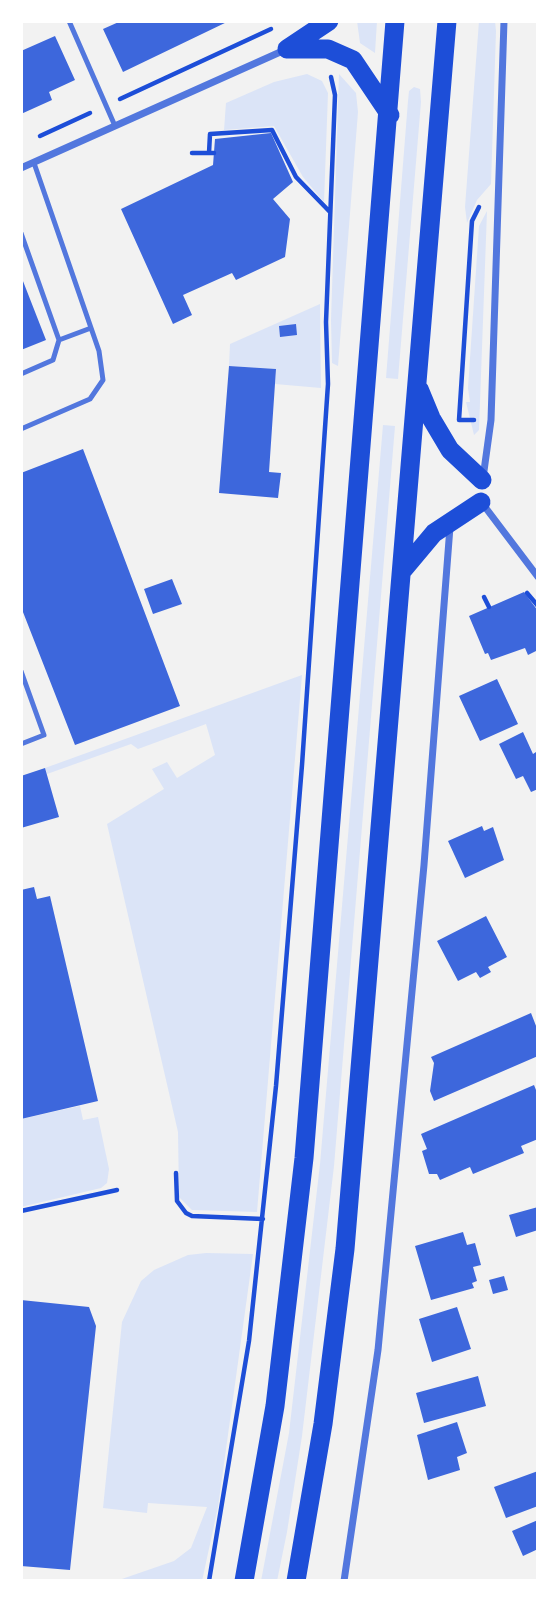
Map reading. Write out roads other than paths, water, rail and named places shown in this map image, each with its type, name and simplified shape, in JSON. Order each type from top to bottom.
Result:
[{"type":"highway","points":[[287,49],[329,21]]},
{"type":"highway","points":[[244,1581],[275,1406],[304,1158],[396,21]]},
{"type":"highway","points":[[296,1581],[323,1424],[345,1249],[447,21]]},
{"type":"highway","points":[[287,49],[328,49],[346,55],[363,72],[390,115]]},
{"type":"highway","points":[[417,385],[431,418],[450,450],[482,480]]},
{"type":"highway","points":[[402,570],[416,551],[453,517],[481,502]]},
{"type":"street","points":[[504,21],[491,420],[481,502],[538,577]]},
{"type":"street","points":[[21,168],[287,49]]},
{"type":"street","points":[[344,1581],[380,1337],[424,865],[447,540],[453,517]]},
{"type":"lane","points":[[69,21],[115,126]]},
{"type":"lane","points":[[21,429],[81,404],[101,387],[103,365],[34,163]]},
{"type":"lane","points":[[21,233],[59,340],[53,360],[21,374]]},
{"type":"lane","points":[[59,340],[91,328]]},
{"type":"lane","points":[[21,671],[44,735],[21,744]]}]
